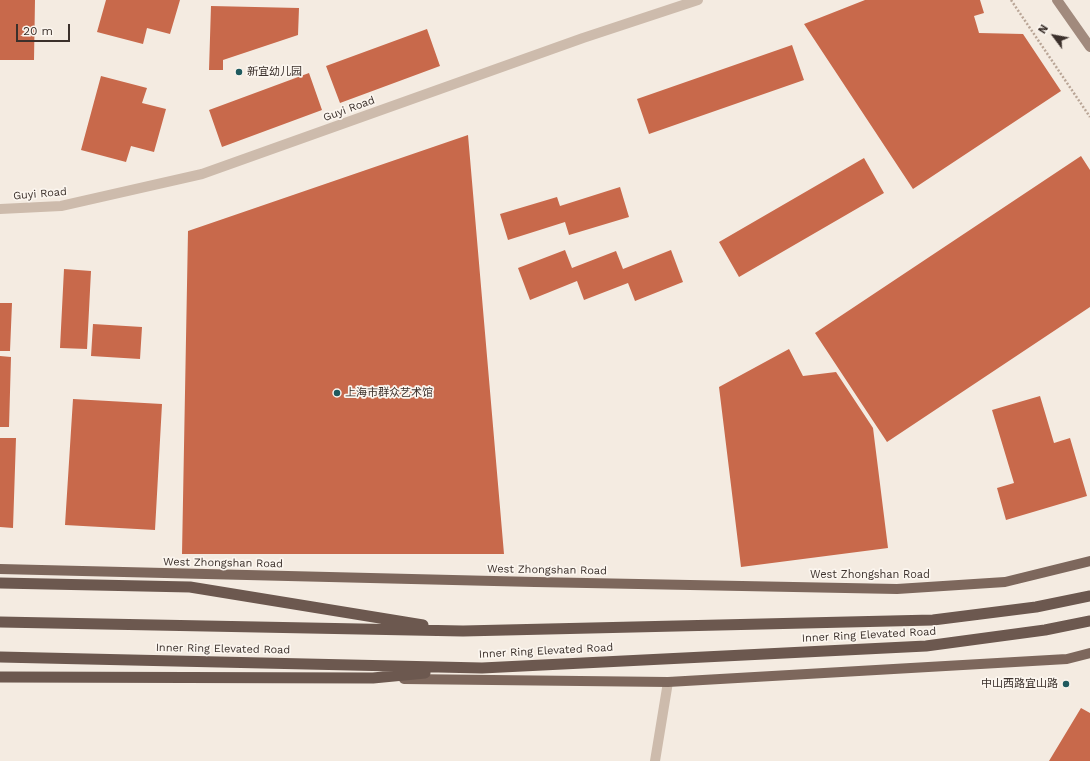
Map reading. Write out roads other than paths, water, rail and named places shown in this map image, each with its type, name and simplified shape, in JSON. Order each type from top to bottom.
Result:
[{"type":"highway","points":[[0,583],[190,587],[463,631]]},
{"type":"highway","name":"Inner Ring Elevated Road","points":[[0,622],[463,631],[933,620],[1036,607],[1090,596]]},
{"type":"highway","name":"Inner Ring Elevated Road","points":[[0,657],[482,668],[926,646],[1045,630],[1090,621]]},
{"type":"highway","points":[[0,677],[373,678],[482,668]]},
{"type":"main road","points":[[1057,0],[1090,47]]},
{"type":"main road","name":"West Zhongshan Road","points":[[0,569],[897,589],[1005,582],[1090,561]]},
{"type":"main road","points":[[0,674],[668,682],[1067,660],[1090,653]]},
{"type":"street","name":"Guyi Road","points":[[0,209],[61,206],[202,174],[583,38],[698,0]]},
{"type":"street","points":[[655,761],[668,682]]},
{"type":"place","name":"新宜幼儿园","points":[[239,72]]},
{"type":"place","name":"上海市群众艺术馆","points":[[337,393]]},
{"type":"place","name":"中山西路宜山路","points":[[1066,684]]}]
